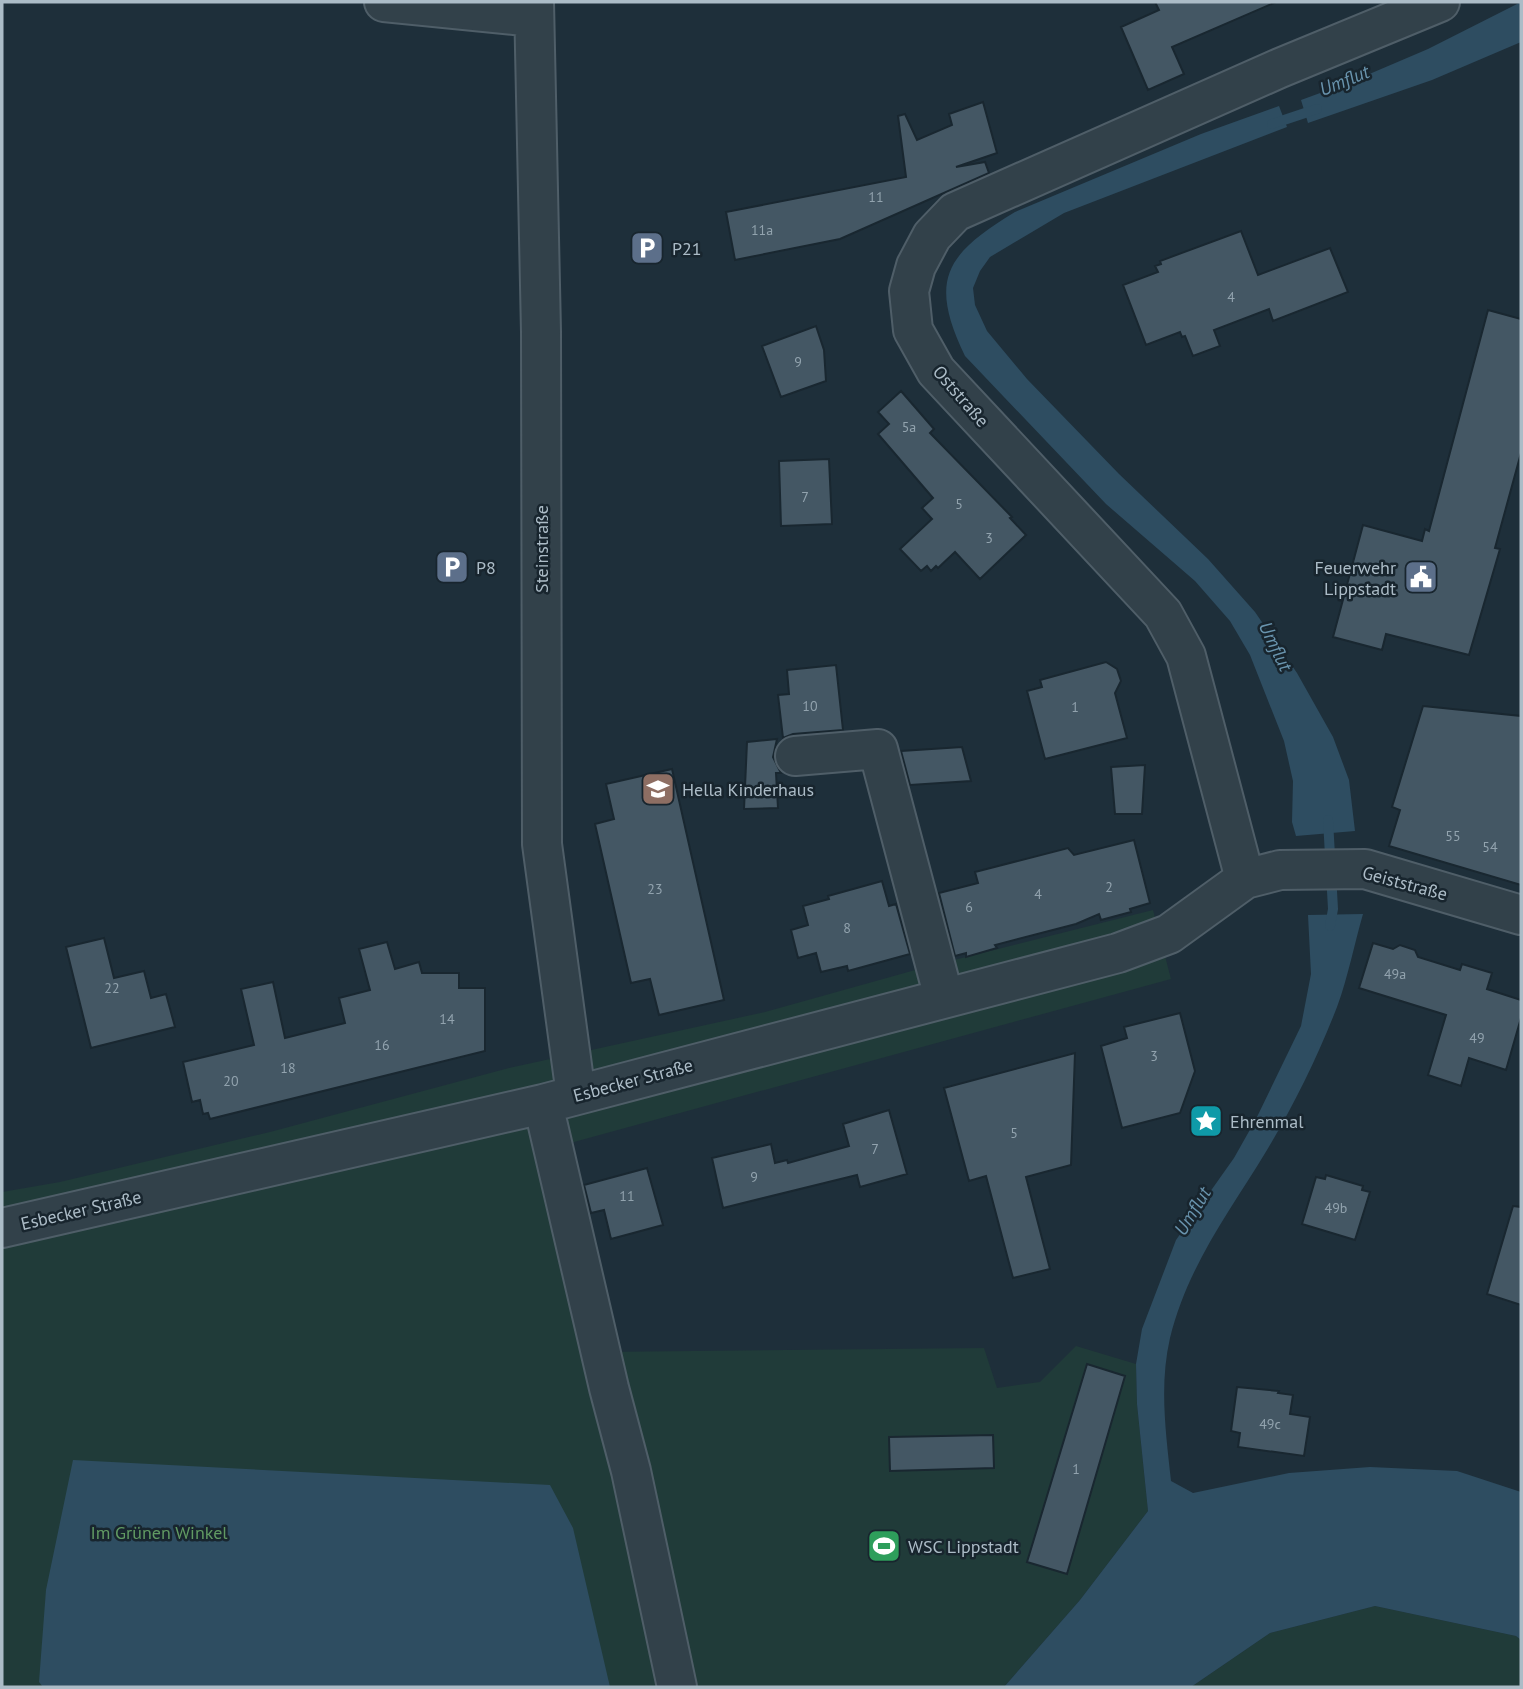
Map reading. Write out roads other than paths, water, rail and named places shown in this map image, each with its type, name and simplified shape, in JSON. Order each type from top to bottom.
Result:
[{"type":"street","points":[[384,2],[534,9]]},
{"type":"street","name":"Oststraße","points":[[1262,875],[1186,656],[1163,614],[936,371],[913,330],[909,291],[916,267],[932,236],[955,212],[1280,68],[1440,2]]},
{"type":"street","name":"Steinstraße","points":[[534,9],[541,332],[542,844],[560,1099],[608,1388],[631,1471],[677,1687]]},
{"type":"street","points":[[794,756],[878,749],[944,998]]},
{"type":"street","name":"Geiststraße","points":[[1262,875],[1365,869],[1521,915]]},
{"type":"street","name":"Esbecker Straße","points":[[2,1228],[560,1099],[1118,953],[1169,934],[1262,875]]},
{"type":"water","points":[[1521,2],[1521,42],[1432,80],[1308,123],[1301,100],[1428,49]]},
{"type":"water","points":[[1279,106],[1287,127],[1064,213],[990,257],[973,288],[975,305],[987,331],[1027,379],[1119,474],[1208,559],[1255,612],[1297,673],[1333,737],[1349,780],[1355,831],[1296,836],[1292,822],[1293,781],[1284,741],[1250,655],[1230,621],[1195,581],[1106,504],[965,356],[954,329],[946,288],[950,271],[959,256],[973,241],[1015,212],[1201,134]]},
{"type":"water","points":[[1363,914],[1341,996],[1314,1062],[1277,1133],[1199,1263],[1178,1312],[1170,1338],[1165,1374],[1164,1410],[1171,1481],[1193,1493],[1289,1473],[1370,1467],[1457,1471],[1521,1492],[1521,1640],[1516,1636],[1375,1606],[1270,1633],[1191,1687],[1004,1687],[1080,1600],[1148,1511],[1137,1404],[1136,1364],[1142,1329],[1176,1240],[1234,1158],[1301,1026],[1311,974],[1308,915]]},
{"type":"water","points":[[73,1460],[550,1485],[573,1528],[610,1687],[43,1687],[39,1682],[46,1590]]},
{"type":"waterway","name":"Umflut","points":[[1272,124],[1317,109]]},
{"type":"waterway","name":"Umflut","points":[[1328,820],[1333,909],[1330,926]]},
{"type":"place","name":"P21","points":[[647,248]]},
{"type":"place","name":"P8","points":[[452,567]]},
{"type":"place","name":"Feuerwehr Lippstadt","points":[[1421,577]]},
{"type":"place","name":"Hella Kinderhaus","points":[[658,789]]},
{"type":"place","name":"Ehrenmal","points":[[1206,1121]]},
{"type":"place","name":"WSC Lippstadt","points":[[884,1546]]},
{"type":"park label","name":"Im Grünen Winkel","points":[[159,1532]]}]
